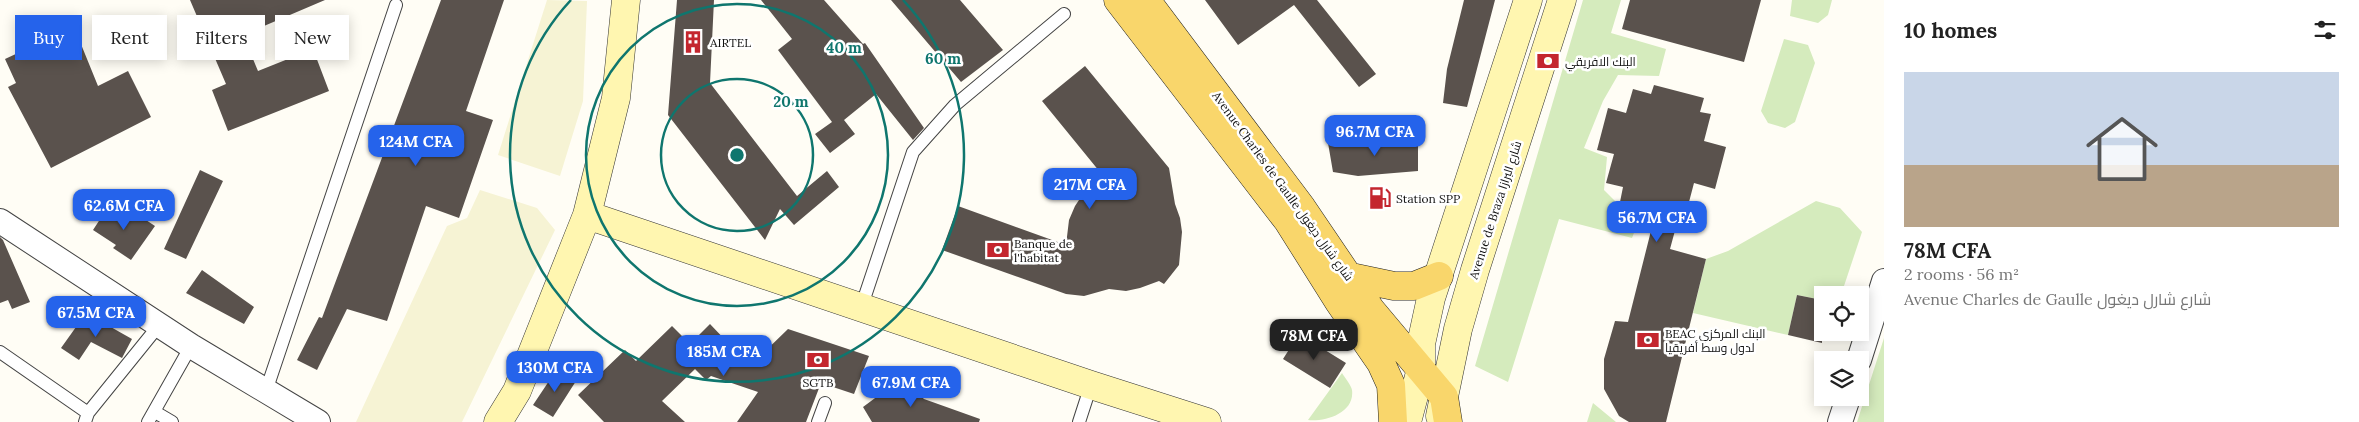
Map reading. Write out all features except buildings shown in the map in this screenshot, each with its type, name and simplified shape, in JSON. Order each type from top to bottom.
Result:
[{"type":"main road","name":"Avenue Charles de Gaulle شارع شارل ديغول","points":[[1118,0],[1288,221],[1339,302],[1381,363],[1391,385],[1393,422]]},
{"type":"main road","name":"Avenue Charles de Gaulle شارع شارل ديغول","points":[[1146,0],[1302,208],[1351,277],[1371,310],[1420,369],[1443,414]]},
{"type":"main road","points":[[1351,277],[1394,286],[1414,286],[1440,276]]},
{"type":"street","points":[[498,422],[517,392],[587,215],[616,98],[626,0]]},
{"type":"street","points":[[1408,422],[1420,369],[1424,328],[1528,0]]},
{"type":"street","name":"Avenue de Braza شارع البرازا","points":[[1443,414],[1458,329],[1562,0]]},
{"type":"street","points":[[587,215],[1091,385],[1207,422]]},
{"type":"street","points":[[0,221],[191,346],[318,422]]},
{"type":"street","points":[[1862,351],[1884,281]]},
{"type":"street","points":[[1840,422],[1845,406]]},
{"type":"lane","points":[[266,391],[396,4]]},
{"type":"lane","points":[[861,308],[913,152],[955,105],[1064,14]]},
{"type":"lane","points":[[0,352],[86,418],[160,324]]},
{"type":"lane","points":[[172,422],[152,417],[191,346]]},
{"type":"lane","points":[[1079,422],[1091,385]]},
{"type":"lane","points":[[818,422],[825,403]]},
{"type":"shaded area","points":[[547,0],[587,1],[583,101],[560,176],[498,155]]},
{"type":"shaded area","points":[[480,190],[537,208],[555,230],[462,422],[356,422],[447,226],[467,218]]},
{"type":"green space","points":[[1583,0],[1621,0],[1611,33],[1666,49],[1659,76],[1618,75],[1603,101],[1584,148],[1607,157],[1604,190],[1622,208],[1641,215],[1632,238],[1559,219],[1508,382],[1475,366]]},
{"type":"green space","points":[[1792,0],[1832,0],[1828,15],[1818,23],[1790,16]]},
{"type":"green space","points":[[1784,39],[1808,45],[1815,63],[1795,122],[1785,128],[1768,123],[1761,111]]},
{"type":"green space","points":[[1816,201],[1840,208],[1862,232],[1844,286],[1814,286],[1814,298],[1797,295],[1788,335],[1693,313],[1706,259],[1728,251]]},
{"type":"green space","points":[[1884,338],[1884,422],[1857,422],[1862,406],[1869,406],[1869,385]]},
{"type":"green space","points":[[1342,373],[1352,390],[1352,398],[1349,405],[1338,414],[1330,417],[1308,420]]},
{"type":"green space","points":[[1593,403],[1616,422],[1587,422]]},
{"type":"place","name":"AIRTEL","points":[[693,42]]},
{"type":"place","name":"البنك الافريقي","points":[[1548,61]]},
{"type":"place","name":"Station SPP","points":[[1380,198]]},
{"type":"place","name":"Banque de l'habitat","points":[[998,250]]},
{"type":"place","name":"BEAC البنك المركزي لدول وسط أفريقيا","points":[[1648,340]]},
{"type":"place","name":"SGTB","points":[[818,360]]}]
